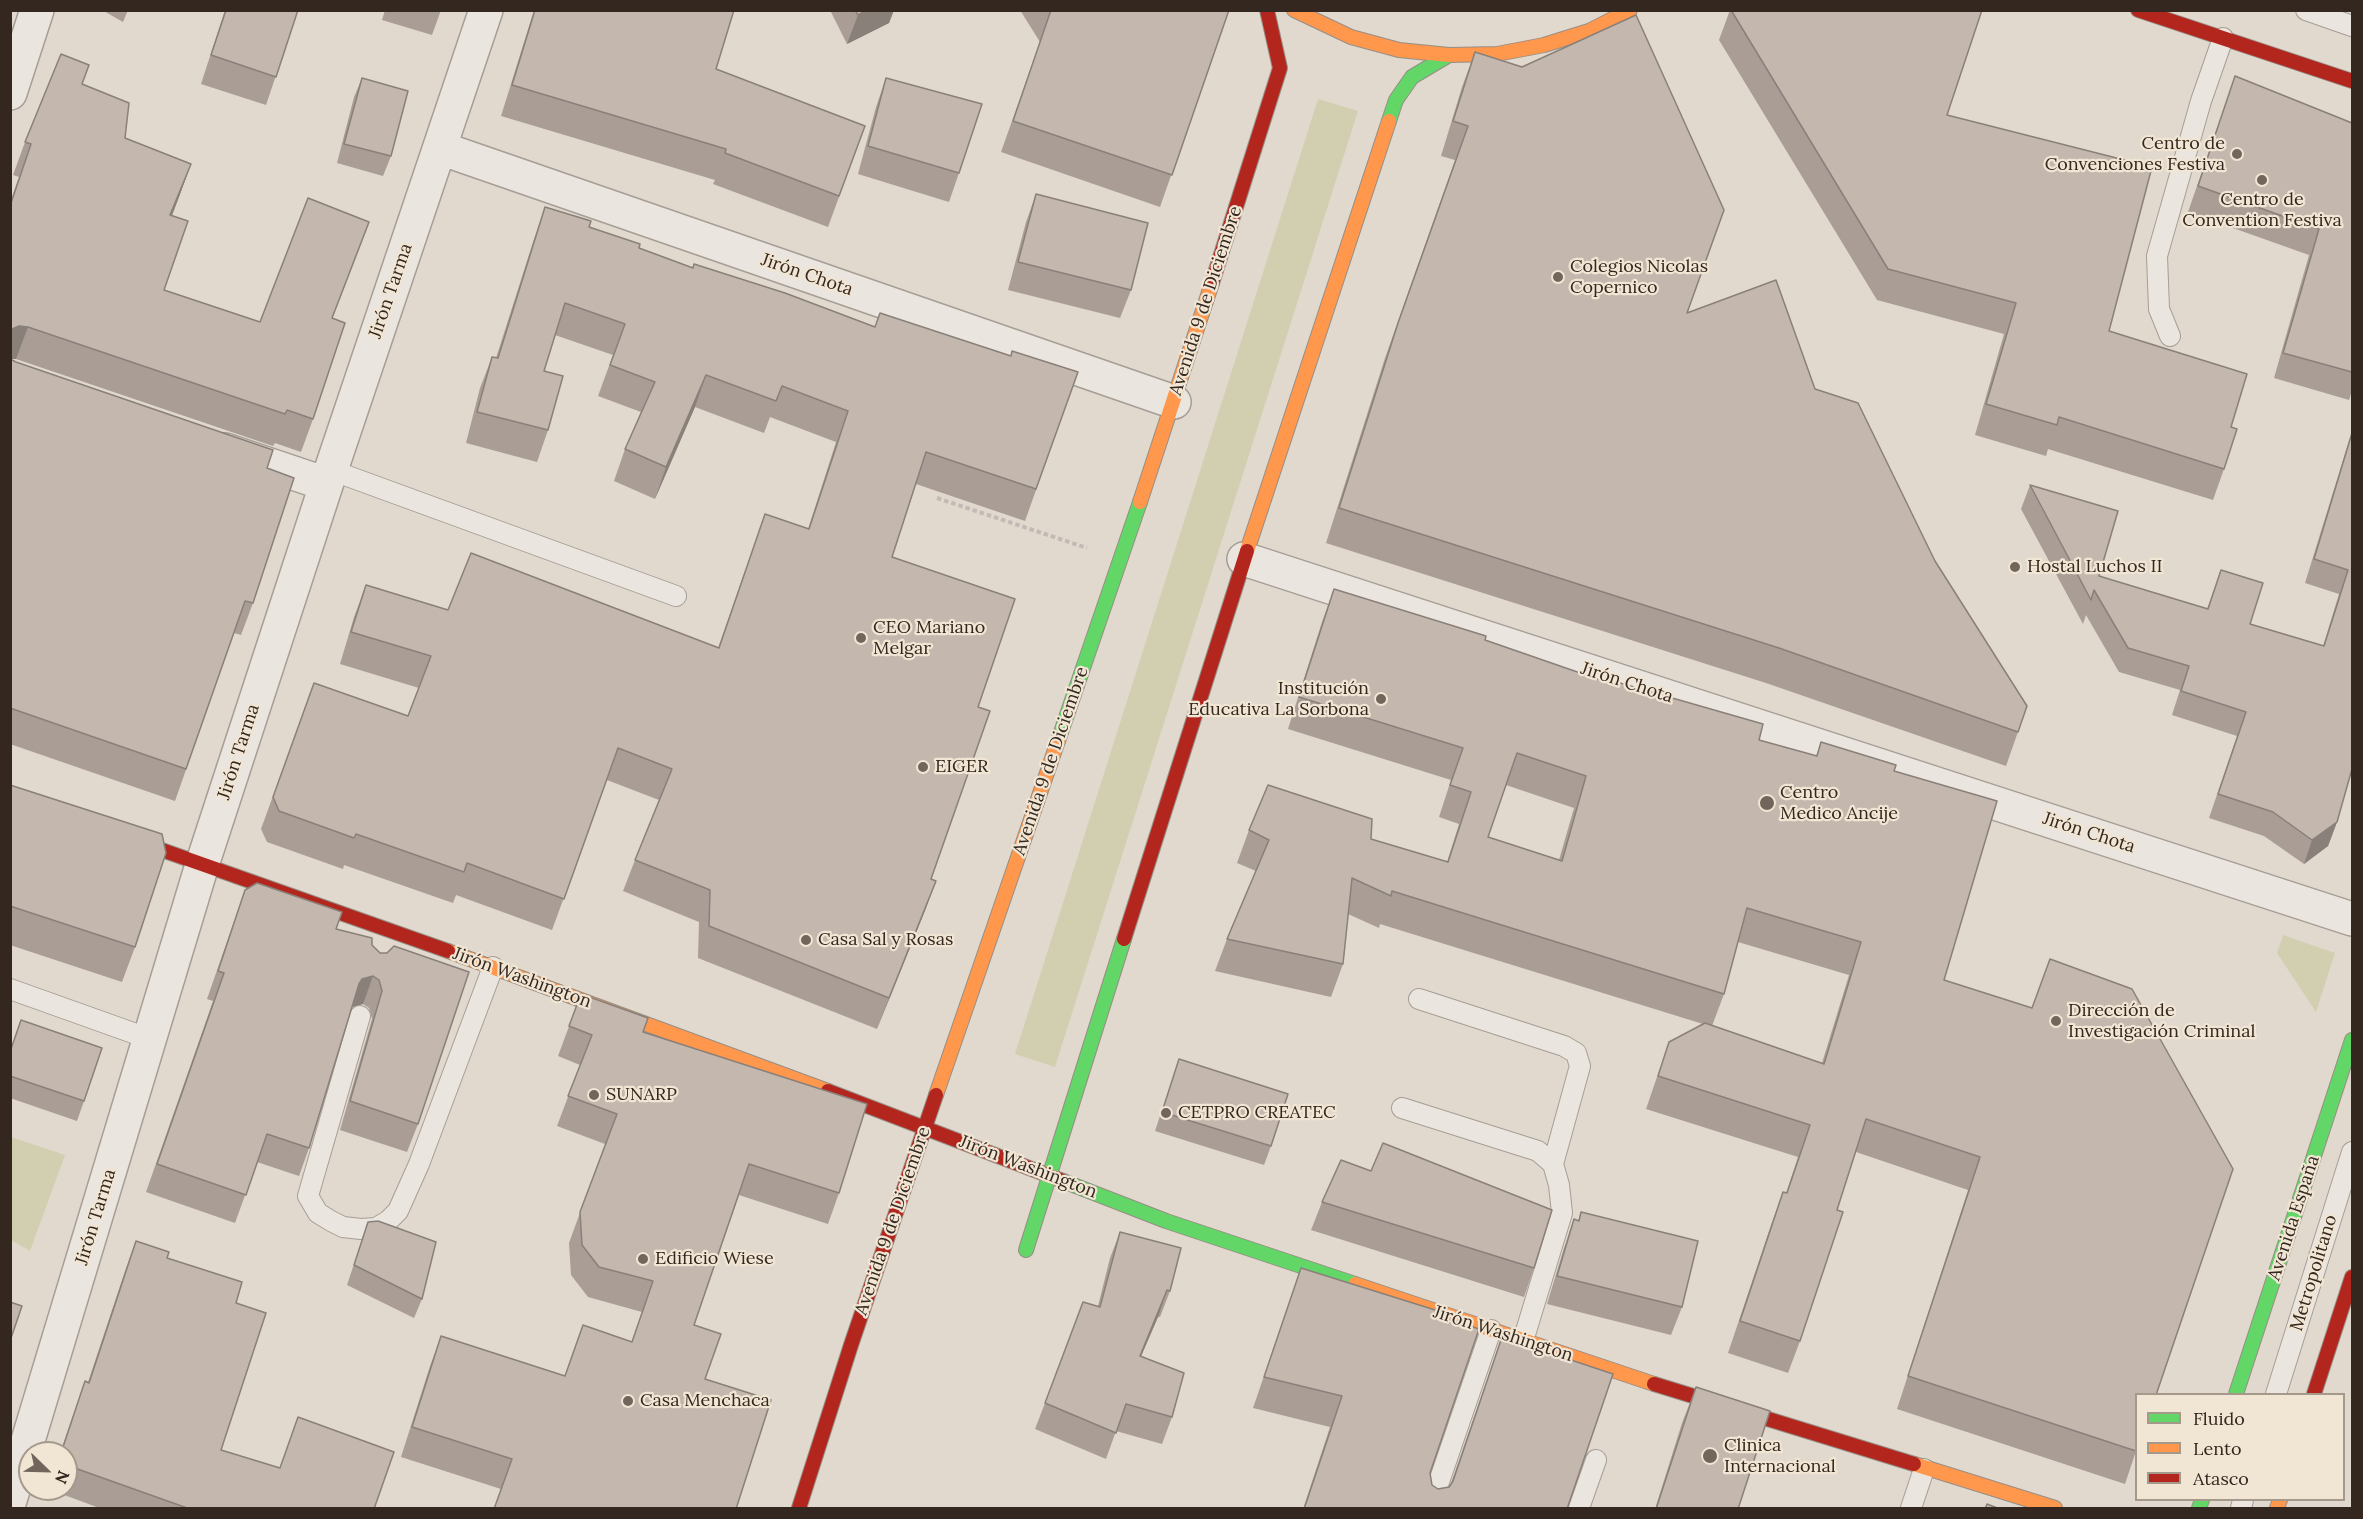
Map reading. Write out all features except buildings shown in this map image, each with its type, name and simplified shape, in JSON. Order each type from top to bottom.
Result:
[{"type":"main road","name":"Avenida 9 de Diciembre","points":[[799,1509],[851,1345],[1174,402],[1280,68],[1267,10]]},
{"type":"main road","points":[[1294,10],[1351,37],[1399,50],[1449,56],[1497,54],[1544,45],[1589,31],[1630,10]]},
{"type":"main road","points":[[2138,10],[2352,81]]},
{"type":"main road","points":[[1026,1250],[1244,559],[1396,100],[1412,77],[1449,56]]},
{"type":"main road","name":"Jirón Washington","points":[[112,832],[383,930],[493,967],[926,1127],[1048,1177],[1166,1221],[1523,1341],[2055,1509]]},
{"type":"main road","name":"Avenida España","points":[[2237,1393],[2352,1040]]},
{"type":"main road","points":[[2315,1393],[2352,1277]]},
{"type":"street","points":[[10,93],[37,10]]},
{"type":"street","name":"Jirón Tarma","points":[[10,1500],[202,865],[328,477],[486,10]]},
{"type":"street","name":"Jirón Chota","points":[[440,148],[1174,402]]},
{"type":"street","points":[[202,442],[328,477]]},
{"type":"street","name":"Jirón Chota","points":[[1244,559],[2352,919]]},
{"type":"lane","points":[[2306,10],[2352,26]]},
{"type":"lane","points":[[2169,336],[2159,309],[2157,256],[2201,100],[2223,38]]},
{"type":"lane","points":[[328,477],[676,596]]},
{"type":"lane","points":[[377,952],[383,930]]},
{"type":"lane","points":[[360,1016],[308,1196],[318,1213],[343,1227],[361,1229],[376,1228],[388,1221],[398,1210],[420,1164],[493,967]]},
{"type":"lane","points":[[10,988],[150,1039]]},
{"type":"lane","points":[[1419,999],[1564,1046],[1576,1053],[1580,1066],[1553,1164],[1559,1185],[1562,1213],[1523,1341]]},
{"type":"lane","points":[[1402,1108],[1530,1148],[1553,1164]]},
{"type":"lane","name":"Metropolitano","points":[[2277,1393],[2352,1152]]},
{"type":"lane","points":[[1430,1509],[1491,1330]]},
{"type":"lane","points":[[1579,1509],[1596,1460]]},
{"type":"lane","points":[[1911,1509],[1924,1469]]},
{"type":"path","points":[[937,498],[1121,559]]},
{"type":"shaded area","points":[[1318,99],[1358,111],[1055,1067],[1015,1054]]},
{"type":"shaded area","points":[[2283,935],[2335,953],[2316,1012],[2277,953]]},
{"type":"shaded area","points":[[11,1137],[65,1155],[30,1251],[11,1240]]},
{"type":"traffic: fast","points":[[1389,121],[1396,100],[1412,77],[1449,55]]},
{"type":"traffic: fast","points":[[1058,741],[1140,502]]},
{"type":"traffic: fast","points":[[1026,1250],[1124,939]]},
{"type":"traffic: fast","points":[[2236,1393],[2352,1040]]},
{"type":"traffic: fast","points":[[1063,1181],[1166,1221],[1355,1284]]},
{"type":"traffic: fast","points":[[2199,1508],[2202,1501]]},
{"type":"traffic: slow","points":[[1294,10],[1351,37],[1399,50],[1449,55],[1497,54],[1544,45],[1589,31],[1630,10]]},
{"type":"traffic: slow","points":[[1247,551],[1389,121]]},
{"type":"traffic: slow","points":[[1140,502],[1212,283]]},
{"type":"traffic: slow","points":[[936,1095],[1058,741]]},
{"type":"traffic: slow","points":[[448,951],[828,1091]]},
{"type":"traffic: slow","points":[[1355,1284],[1654,1384]]},
{"type":"traffic: slow","points":[[1914,1464],[2055,1508]]},
{"type":"traffic: slow","points":[[2277,1508],[2280,1501]]},
{"type":"traffic: jam","points":[[1212,283],[1280,68],[1267,10]]},
{"type":"traffic: jam","points":[[2138,10],[2352,81]]},
{"type":"traffic: jam","points":[[1124,939],[1247,551]]},
{"type":"traffic: jam","points":[[125,837],[448,951]]},
{"type":"traffic: jam","points":[[828,1091],[1063,1181]]},
{"type":"traffic: jam","points":[[799,1508],[851,1345],[936,1095]]},
{"type":"traffic: jam","points":[[2314,1393],[2352,1277]]},
{"type":"traffic: jam","points":[[1654,1384],[1914,1464]]},
{"type":"place","name":"Centro de Convenciones Festiva","points":[[2237,154]]},
{"type":"place","name":"Centro de Convention Festiva","points":[[2262,180]]},
{"type":"place","name":"Colegios Nicolas Copernico","points":[[1558,277]]},
{"type":"place","name":"Hostal Luchos II","points":[[2015,567]]},
{"type":"place","name":"CEO Mariano Melgar","points":[[861,638]]},
{"type":"place","name":"Institución Educativa La Sorbona","points":[[1381,699]]},
{"type":"place","name":"EIGER","points":[[923,767]]},
{"type":"place","name":"Centro Medico Ancije","points":[[1767,803]]},
{"type":"place","name":"Casa Sal y Rosas","points":[[806,940]]},
{"type":"place","name":"Dirección de Investigación Criminal","points":[[2056,1021]]},
{"type":"place","name":"SUNARP","points":[[594,1095]]},
{"type":"place","name":"CETPRO CREATEC","points":[[1166,1113]]},
{"type":"place","name":"Edificio Wiese","points":[[643,1259]]},
{"type":"place","name":"Casa Menchaca","points":[[628,1401]]},
{"type":"place","name":"Clinica Internacional","points":[[1710,1456]]}]
